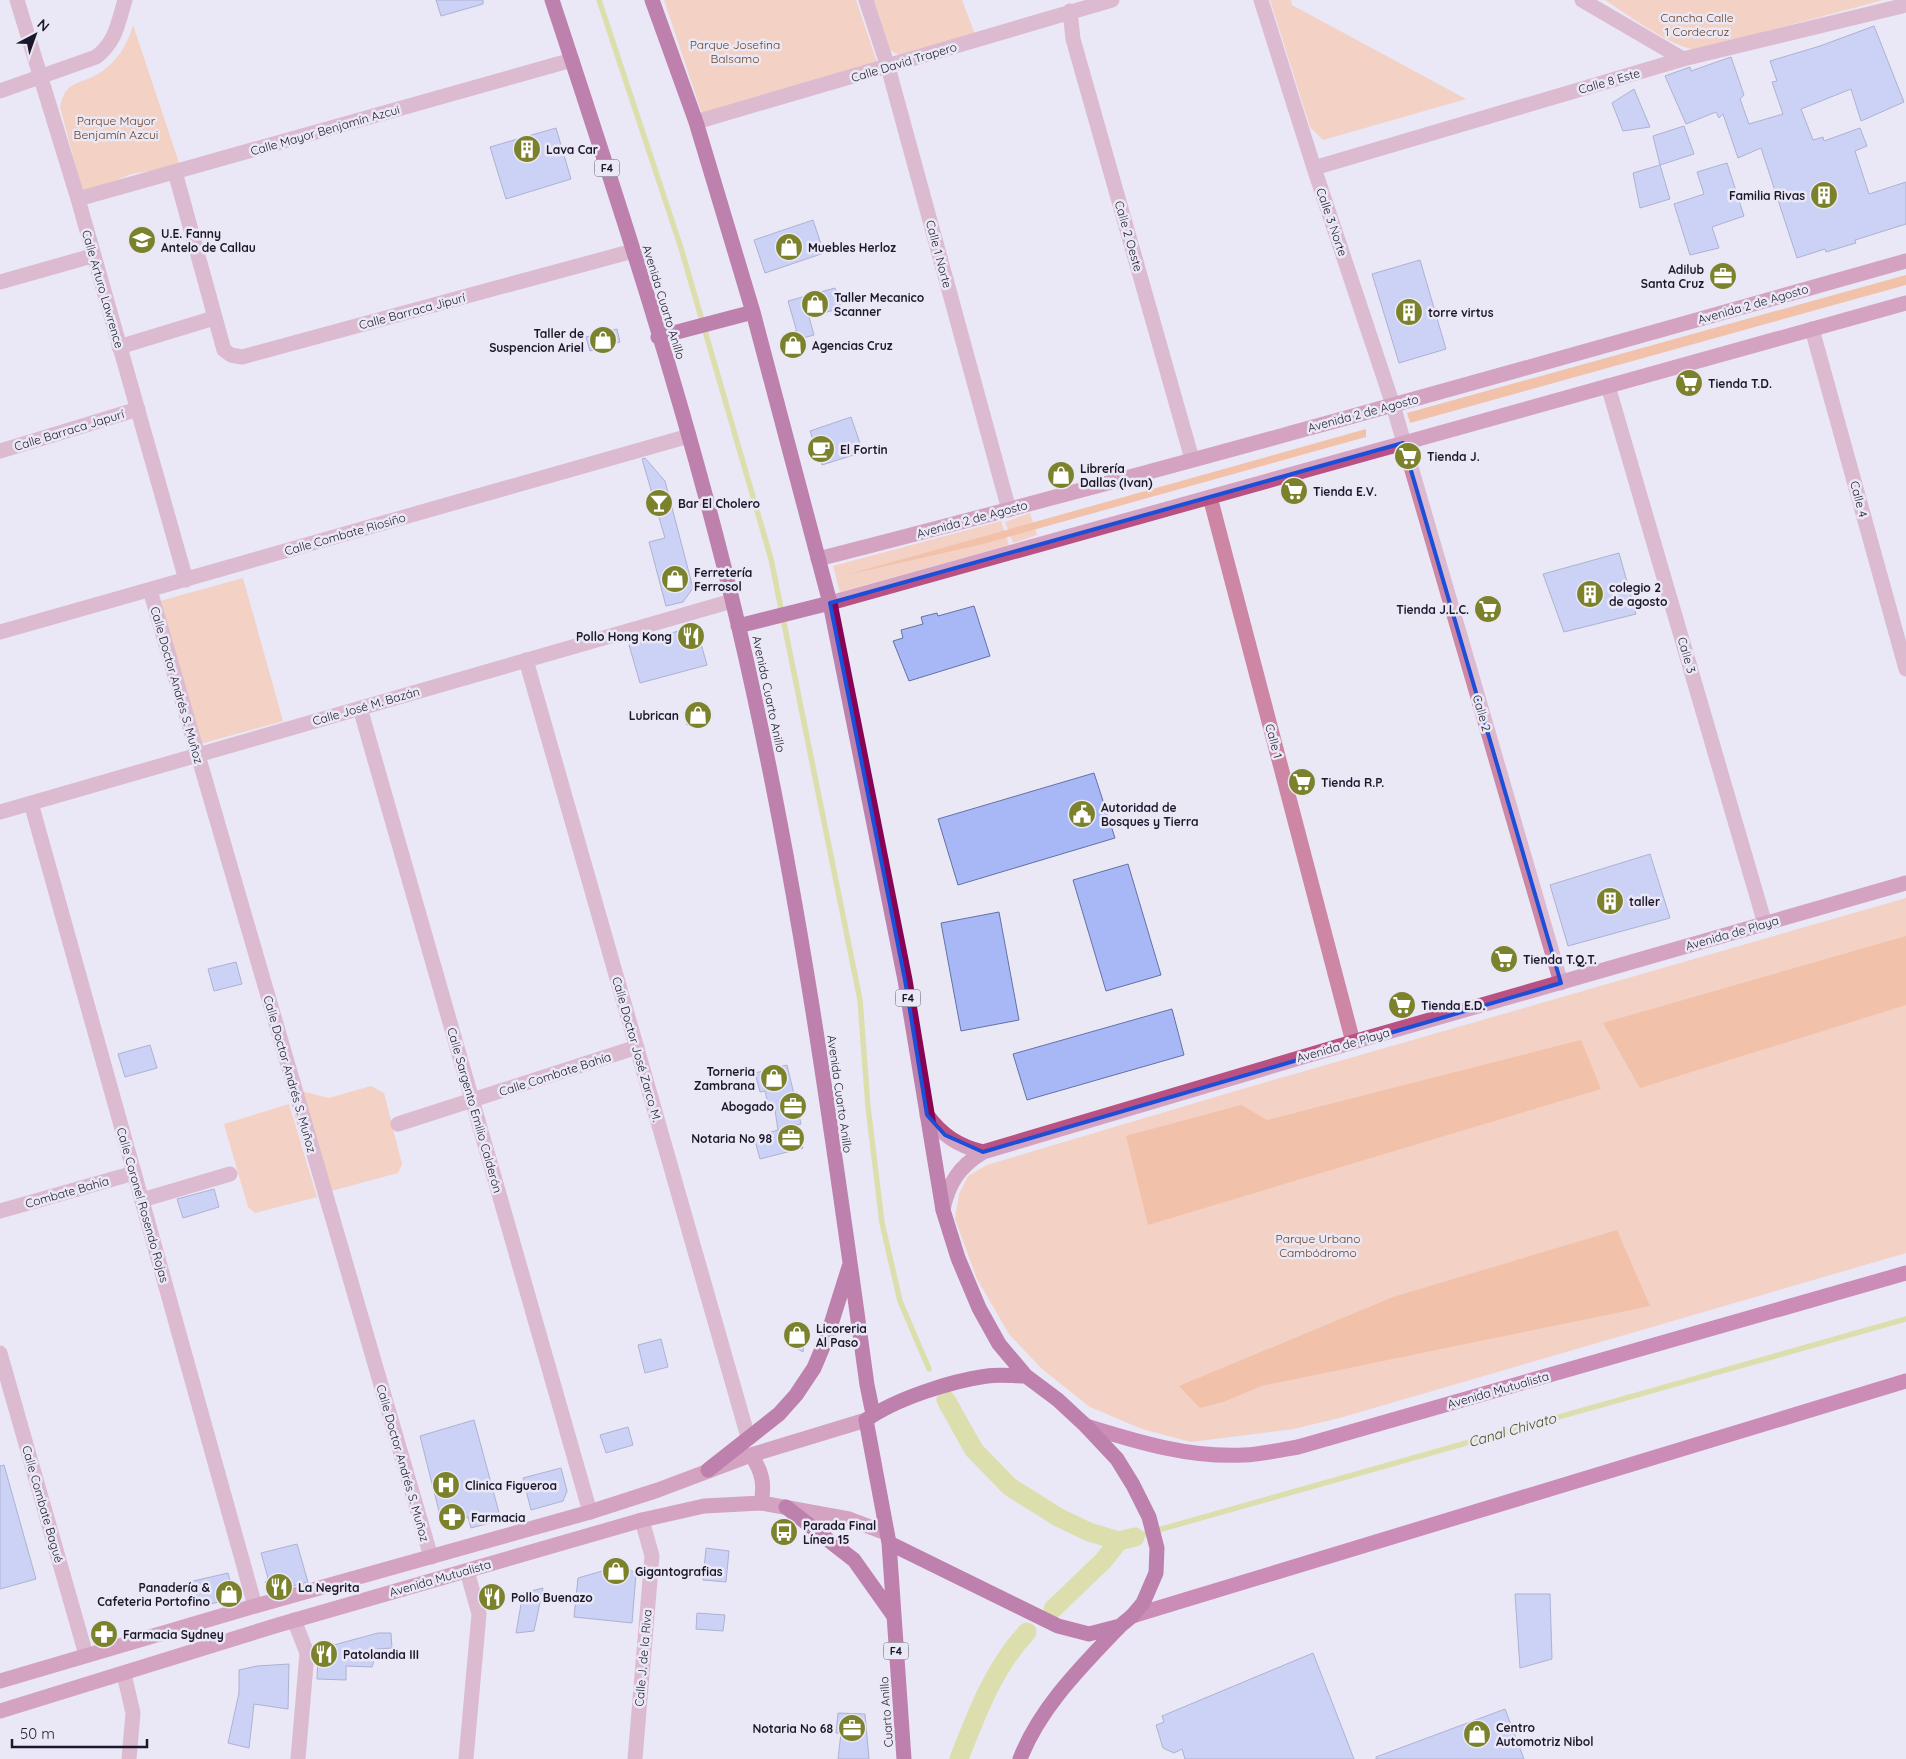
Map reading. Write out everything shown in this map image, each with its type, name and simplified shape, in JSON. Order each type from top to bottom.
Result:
[{"type":"highway","name":"Avenida Cuarto Anillo","points":[[552,0],[633,251],[689,436],[738,626],[771,777],[809,987],[850,1263],[867,1385],[869,1417]]},
{"type":"highway","name":"F4","points":[[652,0],[696,122],[753,312],[830,603],[905,980],[943,1210],[958,1258],[978,1308],[999,1344],[1026,1376],[1058,1400],[1117,1459],[1133,1485],[1148,1517],[1157,1548],[1156,1573],[1143,1603],[1079,1670],[1045,1714],[1026,1743],[1020,1759]]},
{"type":"highway","points":[[658,337],[753,312]]},
{"type":"highway","points":[[738,626],[830,603]]},
{"type":"highway","points":[[708,1470],[779,1414],[796,1395],[814,1368],[827,1337],[850,1263]]},
{"type":"highway","points":[[869,1417],[924,1393],[956,1382],[989,1375],[1026,1376]]},
{"type":"highway","name":"F4","points":[[869,1417],[887,1538]]},
{"type":"highway","points":[[786,1507],[854,1560],[894,1617]]},
{"type":"highway","points":[[887,1538],[1058,1626],[1089,1634],[1126,1621]]},
{"type":"highway","name":"Cuarto Anillo","points":[[887,1538],[904,1759]]},
{"type":"main road","name":"Avenida 2 de Agosto","points":[[818,559],[1009,510],[1393,405],[1906,261]]},
{"type":"main road","points":[[830,603],[1906,303]]},
{"type":"main road","name":"Avenida de Playa","points":[[943,1210],[949,1186],[955,1176],[963,1166],[983,1152],[1353,1042],[1906,884]]},
{"type":"main road","points":[[927,1114],[951,1139],[969,1149],[983,1152]]},
{"type":"main road","name":"Avenida Mutualista","points":[[1086,1426],[1148,1445],[1191,1453],[1244,1455],[1298,1447],[1906,1273]]},
{"type":"main road","points":[[1126,1621],[1906,1381]]},
{"type":"main road","name":"Avenida Mutualista","points":[[0,1681],[255,1606],[590,1512],[658,1490],[751,1454],[869,1417]]},
{"type":"main road","points":[[751,1454],[763,1477],[761,1503]]},
{"type":"main road","name":"Avenida Mutualista","points":[[0,1711],[294,1620],[642,1520],[704,1506],[761,1503],[786,1507],[848,1519],[887,1538]]},
{"type":"street","name":"Calle Arturo Lawrence","points":[[17,0],[78,199],[92,256],[138,409],[186,580]]},
{"type":"street","points":[[0,91],[96,57],[108,48],[115,37],[125,0]]},
{"type":"street","name":"Calle 1 Norte","points":[[866,0],[888,67],[1009,510]]},
{"type":"street","name":"Calle David Trapero","points":[[696,122],[1112,0]]},
{"type":"street","name":"Calle 3 Norte","points":[[1261,0],[1314,168],[1393,405],[1403,443]]},
{"type":"street","points":[[1582,0],[1683,59]]},
{"type":"street","name":"Calle 8 Este","points":[[1314,168],[1683,59],[1906,5]]},
{"type":"street","name":"Calle 2 Oeste","points":[[1070,11],[1073,39],[1192,459]]},
{"type":"street","name":"Calle Mayor Benjamín Azcui","points":[[78,199],[572,60]]},
{"type":"street","points":[[119,347],[214,318],[175,172]]},
{"type":"street","name":"Calle Barraca Jipurí","points":[[214,318],[224,350],[231,355],[242,357],[633,251]]},
{"type":"street","points":[[0,282],[92,256]]},
{"type":"street","name":"Calle 4","points":[[1812,329],[1906,669]]},
{"type":"street","name":"Calle 3","points":[[1608,386],[1765,924]]},
{"type":"street","name":"Calle Barraca Japurí","points":[[0,451],[138,409]]},
{"type":"street","name":"Calle Combate Riosiño","points":[[0,632],[689,436]]},
{"type":"street","name":"Calle 2","points":[[1403,443],[1561,982]]},
{"type":"street","name":"Calle 1","points":[[1210,497],[1353,1042]]},
{"type":"street","name":"Calle Doctor Andrés S. Muñoz","points":[[150,590],[431,1557]]},
{"type":"street","name":"Calle José M. Bazán","points":[[0,812],[732,601]]},
{"type":"street","name":"Calle Doctor José Zarco M.","points":[[526,660],[748,1437]]},
{"type":"street","name":"Calle Sargento Emilio Calderón","points":[[360,708],[590,1512]]},
{"type":"street","name":"Calle Coronel Rosendo Rojas","points":[[31,803],[255,1606]]},
{"type":"street","name":"Calle Combate Bahía","points":[[398,1124],[637,1047]]},
{"type":"street","name":"Combate Bahía","points":[[0,1211],[134,1172]]},
{"type":"street","points":[[142,1200],[230,1174]]},
{"type":"street","name":"Calle Combate Bagué","points":[[0,1353],[86,1655]]},
{"type":"street","name":"Calle J. de la Riva","points":[[635,1759],[652,1556],[642,1520]]},
{"type":"street","points":[[466,1759],[479,1614],[467,1571]]},
{"type":"street","points":[[294,1620],[307,1653],[298,1759]]},
{"type":"street","points":[[124,1674],[133,1713],[129,1759]]},
{"type":"highlighted area","points":[[1403,443],[1561,983],[983,1152],[945,1135],[927,1115],[905,980],[830,603]]},
{"type":"green space","name":"Parque Josefina Balsamo","points":[[664,0],[856,0],[877,62],[702,114]]},
{"type":"green space","points":[[874,0],[962,0],[975,34],[899,55],[890,50]]},
{"type":"green space","points":[[1270,0],[1291,0],[1292,5],[1466,99],[1323,140],[1310,127]]},
{"type":"green space","name":"Cancha Calle 1 Cordecruz","points":[[1605,0],[1883,0],[1697,50],[1687,48],[1663,37]]},
{"type":"green space","name":"Parque Mayor Benjamín Azcui","points":[[133,25],[180,166],[131,174],[87,193],[82,189],[60,107],[62,99],[65,92],[73,85],[98,74],[116,59],[128,40]]},
{"type":"green space","points":[[1030,513],[1037,535],[1013,543],[1005,522]]},
{"type":"green space","points":[[1001,521],[1009,545],[840,592],[833,566]]},
{"type":"green space","points":[[243,578],[283,721],[200,744],[160,601]]},
{"type":"green space","name":"Parque Urbano Cambódromo","points":[[1906,898],[1906,1253],[1343,1417],[1294,1429],[1191,1442],[1142,1429],[1090,1407],[1042,1369],[1009,1334],[977,1279],[955,1219],[959,1194],[968,1176],[987,1165],[1239,1090]]},
{"type":"green space","points":[[371,1086],[384,1093],[402,1164],[398,1173],[331,1191],[301,1091],[329,1098]]},
{"type":"green space","points":[[289,1104],[317,1197],[255,1213],[248,1207],[224,1124]]},
{"type":"shaded area","points":[[1906,275],[1906,285],[1410,423],[1407,413]]},
{"type":"shaded area","points":[[1366,429],[1366,437],[983,544],[846,575]]},
{"type":"shaded area","points":[[1906,936],[1906,1005],[1640,1088],[1603,1023]]},
{"type":"shaded area","points":[[1581,1040],[1601,1089],[1148,1225],[1126,1136],[1241,1105],[1267,1120]]},
{"type":"shaded area","points":[[1617,1230],[1650,1306],[1261,1386],[1226,1401],[1200,1408],[1179,1386],[1393,1297]]},
{"type":"building","points":[[436,0],[483,0],[483,4],[441,16]]},
{"type":"building","points":[[1874,26],[1904,102],[1861,121],[1851,89],[1801,109],[1813,140],[1823,137],[1824,141],[1860,128],[1867,146],[1855,151],[1869,194],[1906,182],[1906,224],[1855,240],[1856,243],[1826,252],[1825,249],[1797,258],[1761,148],[1738,158],[1723,114],[1719,118],[1716,112],[1686,124],[1665,76],[1690,67],[1691,71],[1731,57],[1744,95],[1740,99],[1749,124],[1783,114],[1772,82],[1777,81],[1770,61],[1820,46]]},
{"type":"building","points":[[1634,89],[1650,127],[1623,131],[1612,103]]},
{"type":"building","points":[[1684,126],[1694,154],[1660,165],[1653,136]]},
{"type":"building","points":[[556,128],[571,179],[506,199],[490,147]]},
{"type":"building","points":[[1727,163],[1744,216],[1712,227],[1719,248],[1690,255],[1674,204],[1704,194],[1697,172]]},
{"type":"building","points":[[1660,165],[1670,199],[1640,208],[1633,173]]},
{"type":"building","name":"Muebles Herloz","points":[[813,220],[824,253],[765,273],[754,240]]},
{"type":"building","name":"torre virtus","points":[[1420,260],[1446,349],[1399,363],[1372,274]]},
{"type":"building","name":"Taller Mecanico Scanner","points":[[835,288],[841,308],[809,317],[814,335],[799,339],[788,301]]},
{"type":"building","name":"Taller de Suspencion Ariel","points":[[617,329],[620,342],[590,351],[586,337]]},
{"type":"building","name":"Agencias Cruz","points":[[796,331],[803,351],[789,355],[783,335]]},
{"type":"building","points":[[851,417],[863,452],[822,465],[810,431]]},
{"type":"building","points":[[645,458],[665,481],[693,588],[683,602],[666,606],[649,542],[665,538],[642,459]]},
{"type":"building","name":"colegio 2 de agosto","points":[[1619,553],[1636,614],[1564,632],[1543,574]]},
{"type":"building","points":[[974,606],[990,656],[909,681],[893,641],[903,638],[901,630],[923,624],[921,617],[937,613],[938,616]]},
{"type":"building","points":[[696,626],[707,665],[640,683],[629,645]]},
{"type":"building","name":"Lubrican","points":[[708,705],[712,718],[687,725],[684,712]]},
{"type":"building","points":[[1094,773],[1115,838],[958,885],[938,819]]},
{"type":"building","name":"taller","points":[[1650,854],[1670,918],[1568,946],[1550,885]]},
{"type":"building","points":[[1128,864],[1161,975],[1106,991],[1073,880]]},
{"type":"building","points":[[999,912],[1019,1020],[961,1031],[941,923]]},
{"type":"building","points":[[236,962],[242,984],[214,991],[208,969]]},
{"type":"building","points":[[1172,1009],[1184,1055],[1027,1100],[1013,1054]]},
{"type":"building","points":[[150,1045],[157,1068],[125,1077],[118,1054]]},
{"type":"building","points":[[787,1065],[801,1124],[796,1125],[803,1148],[760,1159],[754,1137],[778,1130],[774,1104],[768,1104],[765,1091],[760,1092],[755,1073]]},
{"type":"building","points":[[214,1189],[219,1207],[183,1218],[177,1199]]},
{"type":"building","name":"Licoreria Al Paso","points":[[791,1324],[806,1325],[803,1352],[789,1344]]},
{"type":"building","points":[[661,1339],[668,1367],[645,1373],[638,1345]]},
{"type":"building","points":[[474,1420],[501,1520],[471,1528],[468,1517],[442,1523],[420,1436]]},
{"type":"building","points":[[628,1427],[633,1445],[606,1453],[600,1435]]},
{"type":"building","points":[[4,1465],[36,1579],[0,1589],[0,1466]]},
{"type":"building","points":[[561,1468],[567,1491],[563,1501],[531,1510],[523,1478]]},
{"type":"building","points":[[297,1544],[308,1582],[277,1590],[265,1583],[268,1578],[261,1553]]},
{"type":"building","points":[[706,1548],[729,1551],[726,1582],[703,1580]]},
{"type":"building","points":[[623,1565],[636,1574],[632,1623],[574,1617],[578,1578]]},
{"type":"building","points":[[228,1573],[234,1598],[195,1608],[189,1582]]},
{"type":"building","points":[[543,1588],[534,1631],[516,1633],[523,1593]]},
{"type":"building","points":[[1515,1594],[1550,1594],[1552,1659],[1520,1668]]},
{"type":"building","points":[[697,1613],[725,1615],[723,1631],[696,1629]]},
{"type":"building","points":[[378,1633],[391,1633],[392,1648],[377,1649],[372,1667],[346,1666],[346,1680],[317,1679],[318,1658],[330,1646]]},
{"type":"building","points":[[1313,1653],[1354,1759],[1185,1759],[1182,1749],[1174,1753],[1163,1748],[1156,1725],[1164,1722],[1162,1716]]},
{"type":"building","points":[[289,1664],[288,1709],[254,1704],[249,1748],[228,1743],[239,1693],[239,1670],[257,1666]]},
{"type":"building","name":"Centro Automotriz Nibol","points":[[1505,1709],[1524,1759],[1376,1759],[1376,1757]]},
{"type":"building","points":[[838,1713],[865,1714],[869,1759],[838,1759],[841,1733],[836,1733]]},
{"type":"waterway","points":[[599,0],[681,248],[771,559],[860,1000],[868,1107],[882,1223],[900,1301],[929,1369]]},
{"type":"waterway","name":"Canal Chivato","points":[[1119,1541],[1906,1319]]},
{"type":"waterway","points":[[946,1400],[974,1450],[1010,1487],[1058,1517],[1089,1532],[1119,1541],[1135,1537]]},
{"type":"waterway","points":[[1053,1609],[1103,1561],[1119,1541]]},
{"type":"waterway","points":[[959,1759],[979,1709],[995,1676],[1027,1632]]},
{"type":"place","name":"Lava Car","points":[[527,149]]},
{"type":"place","name":"Familia Rivas","points":[[1824,195]]},
{"type":"place","name":"U.E. Fanny Antelo de Callau","points":[[142,240]]},
{"type":"place","name":"Muebles Herloz","points":[[789,247]]},
{"type":"place","name":"Adilub Santa Cruz","points":[[1723,276]]},
{"type":"place","name":"Taller Mecanico Scanner","points":[[815,304]]},
{"type":"place","name":"torre virtus","points":[[1409,312]]},
{"type":"place","name":"Taller de Suspencion Ariel","points":[[603,340]]},
{"type":"place","name":"Agencias Cruz","points":[[793,345]]},
{"type":"place","name":"Tienda T.D.","points":[[1689,383]]},
{"type":"place","name":"El Fortin","points":[[821,449]]},
{"type":"place","name":"Tienda J.","points":[[1408,456]]},
{"type":"place","name":"Librería Dallas (Ivan)","points":[[1061,475]]},
{"type":"place","name":"Tienda E.V.","points":[[1294,491]]},
{"type":"place","name":"Bar El Cholero","points":[[659,503]]},
{"type":"place","name":"Ferretería Ferrosol","points":[[675,579]]},
{"type":"place","name":"colegio 2 de agosto","points":[[1590,594]]},
{"type":"place","name":"Tienda J.L.C.","points":[[1488,609]]},
{"type":"place","name":"Pollo Hong Kong","points":[[691,636]]},
{"type":"place","name":"Lubrican","points":[[698,715]]},
{"type":"place","name":"Tienda R.P.","points":[[1302,782]]},
{"type":"place","name":"Autoridad de Bosques y Tierra","points":[[1082,814]]},
{"type":"place","name":"taller","points":[[1610,901]]},
{"type":"place","name":"Tienda T.Q.T.","points":[[1504,959]]},
{"type":"place","name":"Tienda E.D.","points":[[1402,1005]]},
{"type":"place","name":"Torneria Zambrana","points":[[774,1078]]},
{"type":"place","name":"Abogado","points":[[793,1106]]},
{"type":"place","name":"Notaria No 98","points":[[791,1138]]},
{"type":"place","name":"Licoreria Al Paso","points":[[797,1335]]},
{"type":"place","name":"Clinica Figueroa","points":[[446,1485]]},
{"type":"place","name":"Farmacia","points":[[452,1517]]},
{"type":"place","name":"Parada Final Línea 15","points":[[784,1532]]},
{"type":"place","name":"Gigantografias","points":[[616,1571]]},
{"type":"place","name":"La Negrita","points":[[279,1587]]},
{"type":"place","name":"Panadería & Cafeteria Portofino","points":[[229,1594]]},
{"type":"place","name":"Pollo Buenazo","points":[[492,1597]]},
{"type":"place","name":"Farmacia Sydney","points":[[104,1634]]},
{"type":"place","name":"Patolandia III","points":[[324,1654]]},
{"type":"place","name":"Notaria No 68","points":[[852,1728]]},
{"type":"place","name":"Centro Automotriz Nibol","points":[[1477,1734]]}]
